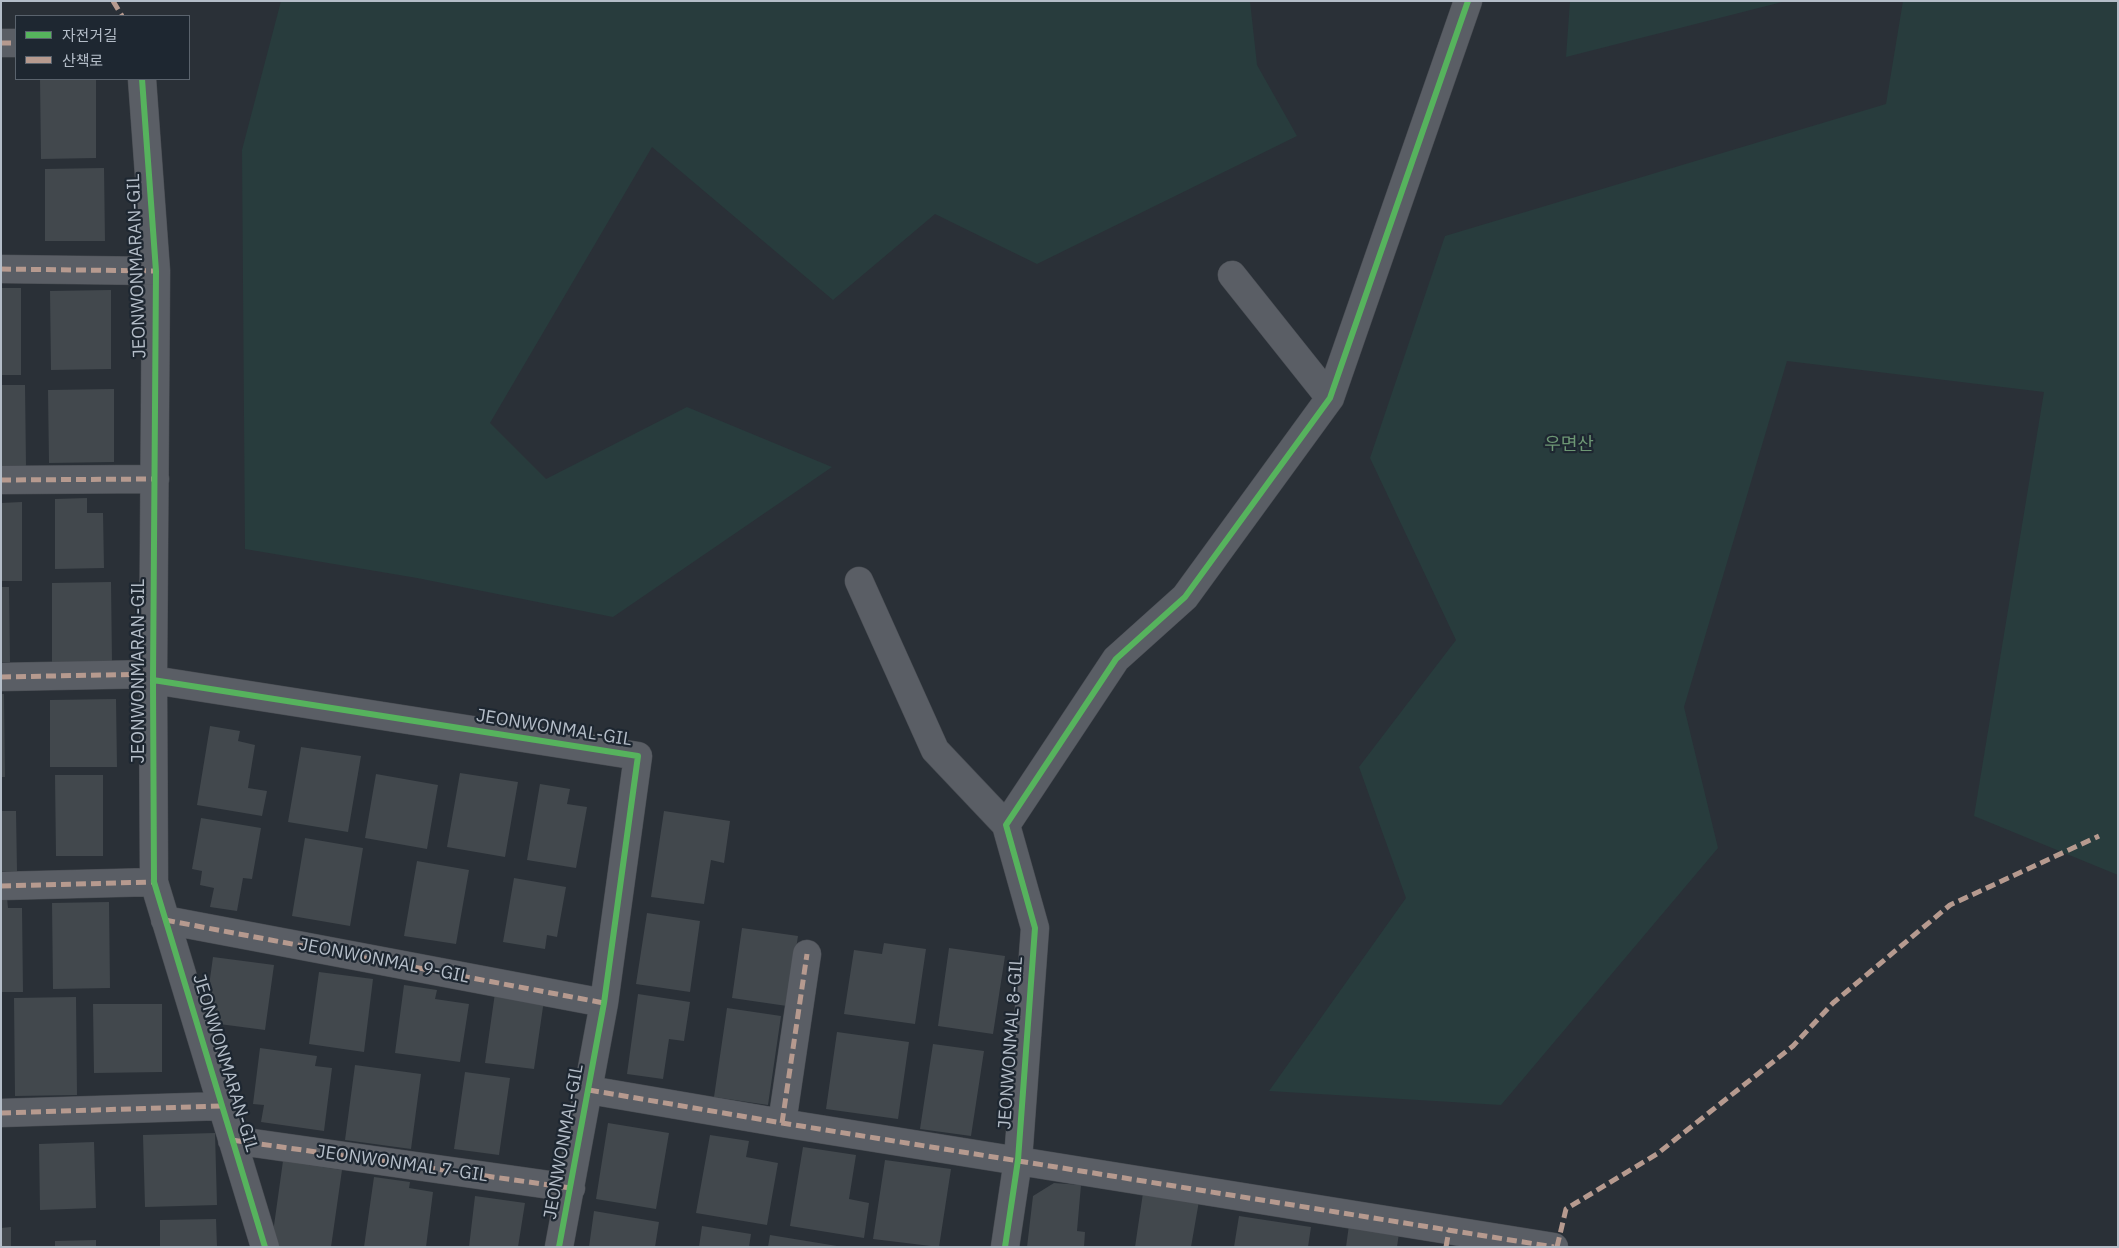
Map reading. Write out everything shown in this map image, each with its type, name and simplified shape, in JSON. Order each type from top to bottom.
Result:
[{"type":"street","points":[[859,581],[934,750],[1006,825],[1116,659],[1185,597],[1330,398],[1468,1]]},
{"type":"street","points":[[1,43],[15,43]]},
{"type":"street","name":"JEONWONMARAN-GIL","points":[[142,80],[156,271],[153,677],[154,882],[265,1247]]},
{"type":"street","points":[[1,269],[156,271]]},
{"type":"street","points":[[1232,275],[1330,398]]},
{"type":"street","points":[[1,480],[155,479]]},
{"type":"street","points":[[1,677],[153,677]]},
{"type":"street","name":"JEONWONMAL-GIL","points":[[153,677],[638,756],[604,1003],[559,1247]]},
{"type":"street","name":"JEONWONMAL 8-GIL","points":[[1005,1247],[1018,1160],[1035,928],[1006,825]]},
{"type":"street","points":[[1,886],[154,882]]},
{"type":"street","name":"JEONWONMAL 9-GIL","points":[[165,920],[604,1003]]},
{"type":"street","points":[[782,1123],[807,954]]},
{"type":"street","points":[[588,1090],[1018,1160],[1447,1238],[1554,1247]]},
{"type":"street","points":[[1,1113],[222,1106]]},
{"type":"street","name":"JEONWONMAL 7-GIL","points":[[232,1140],[571,1188]]},
{"type":"green space","points":[[281,1],[1250,1],[1257,65],[1297,136],[1037,264],[935,214],[833,300],[652,147],[490,423],[546,479],[687,407],[832,467],[613,617],[417,578],[245,549],[242,150]]},
{"type":"green space","points":[[1570,1],[1786,1],[1566,57]]},
{"type":"green space","name":"우면산","points":[[1903,1],[2118,1],[2118,875],[1974,816],[2044,392],[1787,361],[1684,707],[1718,848],[1501,1105],[1269,1091],[1406,898],[1359,767],[1456,640],[1370,458],[1445,236],[1886,104]]},
{"type":"building","points":[[40,80],[96,80],[96,158],[41,159]]},
{"type":"building","points":[[104,168],[105,241],[45,241],[45,169]]},
{"type":"building","points":[[1,288],[21,288],[21,375],[1,375]]},
{"type":"building","points":[[111,290],[111,369],[51,370],[50,291]]},
{"type":"building","points":[[1,385],[25,385],[26,466],[1,467]]},
{"type":"building","points":[[114,389],[114,462],[49,463],[48,390]]},
{"type":"building","points":[[87,498],[87,513],[103,513],[104,568],[55,569],[55,499]]},
{"type":"building","points":[[22,502],[22,581],[1,581],[1,503]]},
{"type":"building","points":[[111,582],[112,663],[52,664],[52,583]]},
{"type":"building","points":[[1,587],[9,587],[10,662],[1,662]]},
{"type":"building","points":[[1,694],[4,694],[5,777],[1,777]]},
{"type":"building","points":[[116,699],[117,767],[50,767],[50,700]]},
{"type":"building","points":[[210,726],[240,731],[238,741],[255,745],[248,788],[267,791],[262,816],[197,805]]},
{"type":"building","points":[[301,747],[361,756],[348,832],[288,822]]},
{"type":"building","points":[[460,773],[518,782],[505,857],[447,847]]},
{"type":"building","points":[[376,774],[438,785],[427,849],[365,838]]},
{"type":"building","points":[[55,775],[103,775],[103,856],[56,856]]},
{"type":"building","points":[[540,784],[570,789],[567,804],[587,807],[576,868],[527,860]]},
{"type":"building","points":[[1,811],[16,811],[17,871],[1,871]]},
{"type":"building","points":[[664,811],[730,821],[724,863],[711,860],[704,904],[651,897]]},
{"type":"building","points":[[201,818],[261,828],[252,879],[243,878],[237,911],[210,907],[214,888],[200,885],[202,871],[192,869]]},
{"type":"building","points":[[305,838],[363,848],[350,926],[292,916]]},
{"type":"building","points":[[417,861],[469,870],[456,944],[404,936]]},
{"type":"building","points":[[514,878],[566,887],[557,937],[547,935],[545,949],[503,942]]},
{"type":"building","points":[[1,898],[7,898],[8,908],[22,908],[23,992],[1,992]]},
{"type":"building","points":[[109,902],[110,988],[53,989],[52,903]]},
{"type":"building","points":[[647,913],[700,921],[690,992],[636,984]]},
{"type":"building","points":[[742,928],[798,936],[787,1006],[732,998]]},
{"type":"building","points":[[884,943],[926,949],[915,1024],[844,1014],[854,950],[882,954]]},
{"type":"building","points":[[949,948],[1005,956],[993,1034],[938,1026]]},
{"type":"building","points":[[213,957],[274,965],[265,1030],[204,1022]]},
{"type":"building","points":[[319,972],[373,979],[364,1052],[309,1044]]},
{"type":"building","points":[[404,985],[437,990],[435,999],[469,1004],[460,1062],[395,1053]]},
{"type":"building","points":[[495,993],[544,1000],[534,1069],[485,1063]]},
{"type":"building","points":[[638,994],[690,1002],[684,1041],[669,1039],[663,1079],[627,1074]]},
{"type":"building","points":[[76,997],[77,1095],[15,1096],[14,998]]},
{"type":"building","points":[[93,1004],[162,1004],[162,1072],[94,1073]]},
{"type":"building","points":[[727,1008],[781,1016],[768,1105],[714,1097]]},
{"type":"building","points":[[837,1032],[909,1042],[898,1119],[826,1109]]},
{"type":"building","points":[[933,1044],[984,1051],[971,1136],[920,1129]]},
{"type":"building","points":[[260,1048],[317,1056],[315,1066],[332,1068],[324,1131],[261,1122],[264,1105],[253,1104]]},
{"type":"building","points":[[355,1065],[421,1074],[411,1149],[345,1140]]},
{"type":"building","points":[[465,1072],[510,1078],[499,1155],[454,1149]]},
{"type":"building","points":[[608,1123],[669,1133],[656,1209],[596,1199]]},
{"type":"building","points":[[215,1133],[217,1205],[145,1207],[143,1135]]},
{"type":"building","points":[[710,1135],[749,1141],[746,1157],[778,1163],[767,1225],[696,1213]]},
{"type":"building","points":[[94,1142],[96,1208],[40,1210],[39,1144]]},
{"type":"building","points":[[803,1147],[856,1155],[849,1199],[869,1203],[864,1238],[790,1226]]},
{"type":"building","points":[[885,1160],[951,1169],[939,1247],[873,1239]]},
{"type":"building","points":[[283,1161],[342,1170],[331,1247],[271,1247]]},
{"type":"building","points":[[374,1177],[410,1182],[409,1188],[433,1192],[426,1247],[364,1247]]},
{"type":"building","points":[[1054,1183],[1081,1185],[1077,1231],[1085,1232],[1084,1247],[1027,1247],[1033,1196]]},
{"type":"building","points":[[1143,1193],[1199,1201],[1191,1247],[1135,1247]]},
{"type":"building","points":[[475,1196],[525,1203],[518,1247],[469,1247]]},
{"type":"building","points":[[594,1211],[659,1222],[655,1247],[589,1247]]},
{"type":"building","points":[[1239,1216],[1311,1227],[1308,1247],[1234,1247]]},
{"type":"building","points":[[216,1219],[217,1247],[160,1247],[160,1220]]},
{"type":"building","points":[[1349,1225],[1399,1233],[1397,1247],[1346,1247]]},
{"type":"building","points":[[702,1226],[751,1234],[749,1247],[699,1247]]},
{"type":"building","points":[[11,1227],[11,1247],[1,1247],[1,1228]]},
{"type":"building","points":[[770,1235],[837,1246],[837,1247],[768,1247]]},
{"type":"building","points":[[96,1240],[96,1247],[55,1247],[55,1241]]},
{"type":"marked path","points":[[113,1],[121,15]]},
{"type":"marked path","points":[[1,43],[15,43]]},
{"type":"marked path","points":[[1,269],[156,271]]},
{"type":"marked path","points":[[1,480],[155,479]]},
{"type":"marked path","points":[[1,677],[153,674]]},
{"type":"marked path","points":[[1557,1247],[1566,1209],[1657,1154],[1793,1046],[1833,1003],[1950,905],[2099,836]]},
{"type":"marked path","points":[[1,886],[154,882]]},
{"type":"marked path","points":[[165,920],[604,1003]]},
{"type":"marked path","points":[[782,1123],[807,954]]},
{"type":"marked path","points":[[589,1090],[782,1123],[1554,1247]]},
{"type":"marked path","points":[[1,1113],[222,1106]]},
{"type":"marked path","points":[[232,1140],[571,1188]]},
{"type":"marked path","points":[[1446,1247],[1449,1230]]},
{"type":"cycle path","points":[[1005,1247],[1018,1160],[1035,928],[1006,825],[1116,659],[1185,597],[1330,398],[1468,1]]},
{"type":"cycle path","points":[[142,80],[156,271],[153,680],[154,882],[265,1247]]},
{"type":"cycle path","points":[[153,680],[638,756],[604,1003],[559,1247]]}]
